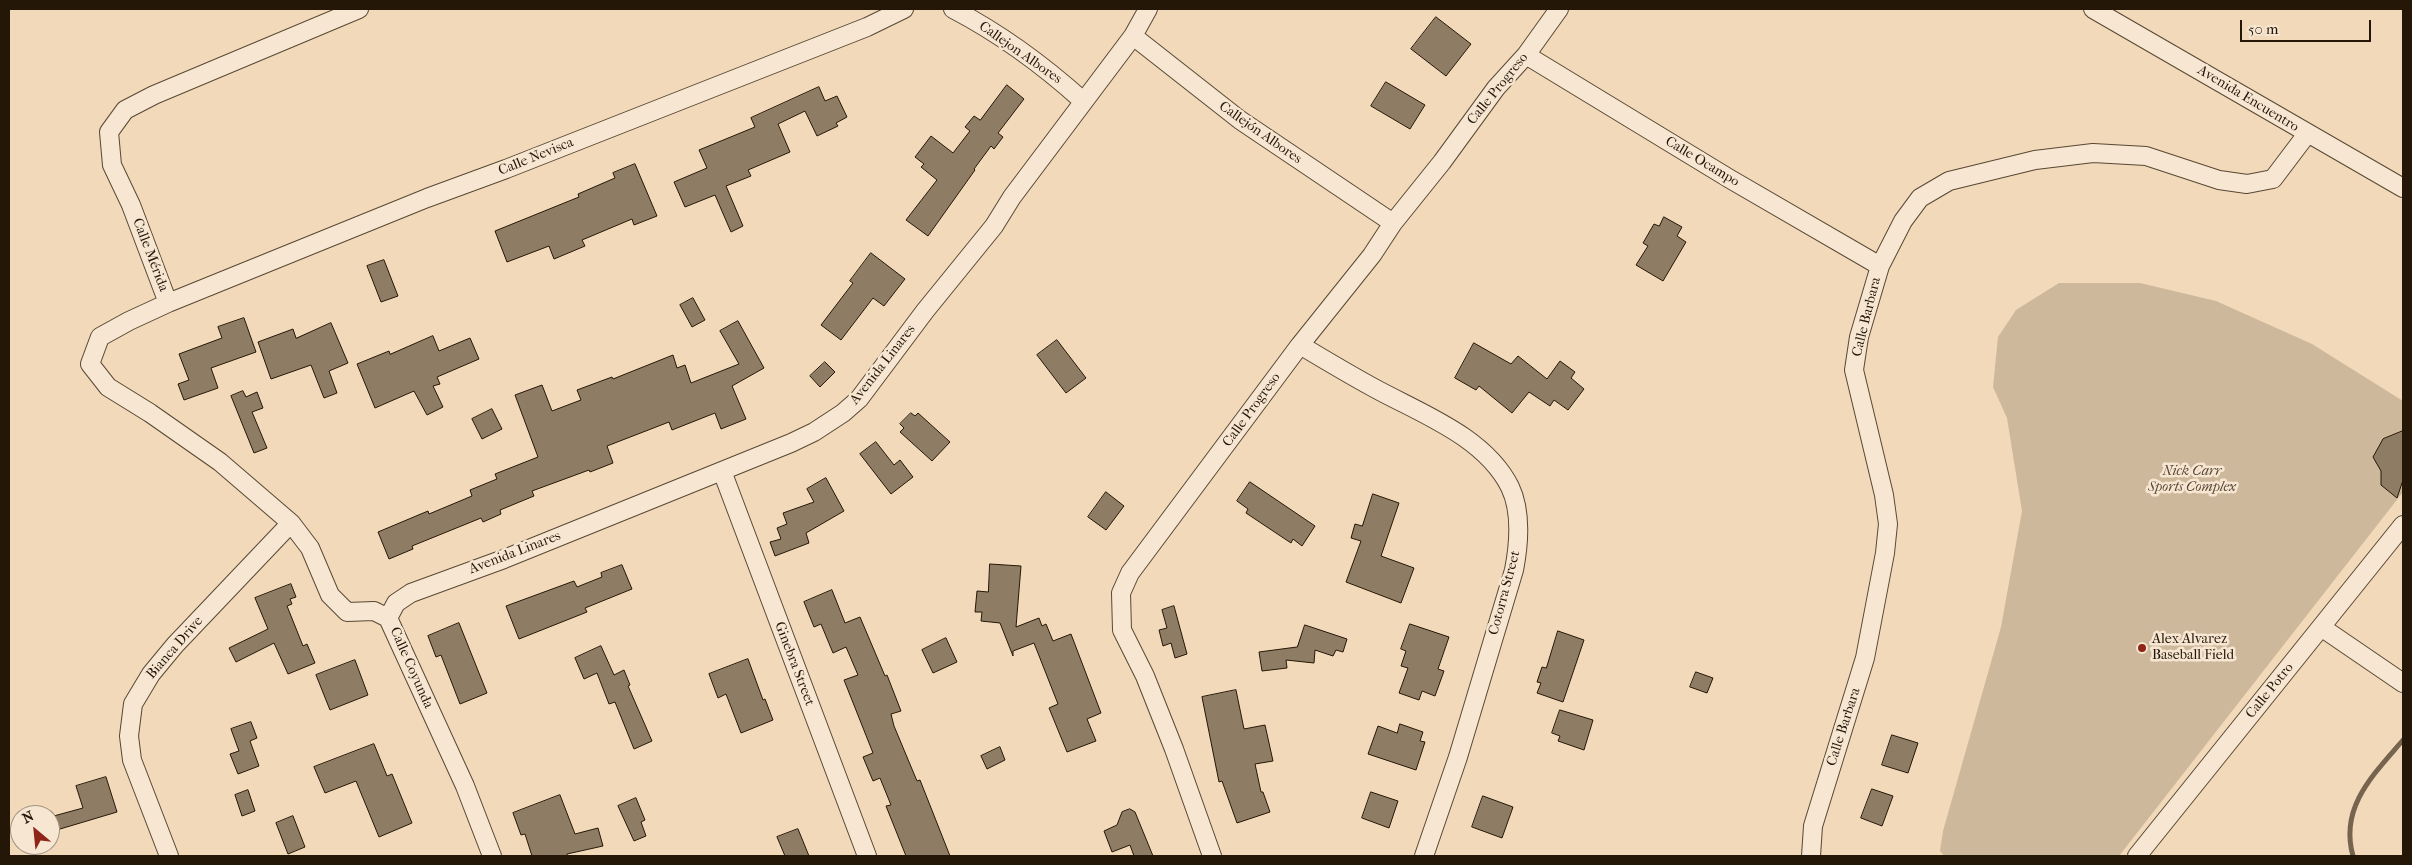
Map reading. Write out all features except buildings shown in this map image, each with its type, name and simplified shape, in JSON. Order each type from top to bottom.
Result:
[{"type":"street","name":"Calle Mérida","points":[[291,523],[220,462],[150,413],[108,387],[90,364],[100,337],[168,303],[131,205],[112,165],[109,132],[125,110],[147,99],[358,9]]},
{"type":"street","name":"Calle Nevisca","points":[[168,303],[427,198],[506,169],[867,27],[904,9]]},
{"type":"street","name":"Callejon Albores","points":[[953,9],[1022,51],[1049,70],[1083,101]]},
{"type":"street","name":"Avenida Linares","points":[[388,618],[396,603],[411,593],[504,559],[722,471],[814,432],[843,414],[859,399],[925,311],[994,226],[1012,197],[1133,36],[1148,9]]},
{"type":"street","name":"Calle Progreso","points":[[1212,856],[1174,749],[1145,676],[1122,630],[1121,593],[1130,574],[1300,345],[1372,255],[1392,222],[1442,162],[1496,88],[1526,54],[1559,9]]},
{"type":"street","name":"Avenida Encuentro","points":[[2093,9],[2403,188]]},
{"type":"street","name":"Callejón Albores","points":[[1133,36],[1240,120],[1392,222]]},
{"type":"street","name":"Calle Ocampo","points":[[1526,54],[1730,179],[1880,266]]},
{"type":"street","name":"Calle Barbara","points":[[1811,856],[1813,826],[1865,658],[1885,553],[1888,524],[1884,495],[1854,370],[1859,337],[1880,266],[1903,221],[1920,198],[1949,181],[2035,160],[2093,153],[2146,156],[2219,180],[2247,184],[2274,180],[2307,134]]},
{"type":"street","name":"Cotorra Street","points":[[1300,345],[1467,440],[1492,462],[1510,488],[1518,515],[1517,550],[1514,570],[1458,757],[1424,856]]},
{"type":"street","name":"Ginebra Street","points":[[722,471],[867,856]]},
{"type":"street","name":"Calle Coyunda","points":[[291,523],[310,548],[330,595],[347,612],[374,611],[388,618],[465,786],[492,856]]},
{"type":"street","name":"Bianca Drive","points":[[168,856],[132,760],[128,736],[133,704],[150,674],[175,645],[291,523]]},
{"type":"street","name":"Calle Potro","points":[[2137,856],[2403,526]]},
{"type":"street","points":[[2321,627],[2403,684]]},
{"type":"green space","name":"Nick Carr Sports Complex","points":[[2059,283],[2140,283],[2216,301],[2312,344],[2403,401],[2403,492],[2119,856],[1944,856],[1940,851],[1943,831],[2001,627],[2022,511],[2007,418],[1993,387],[1998,337],[2016,310]]},
{"type":"waterway","points":[[2353,856],[2350,838],[2351,822],[2355,807],[2371,779],[2403,740]]},
{"type":"place","name":"Alex Alvarez Baseball Field","points":[[2142,648]]}]
